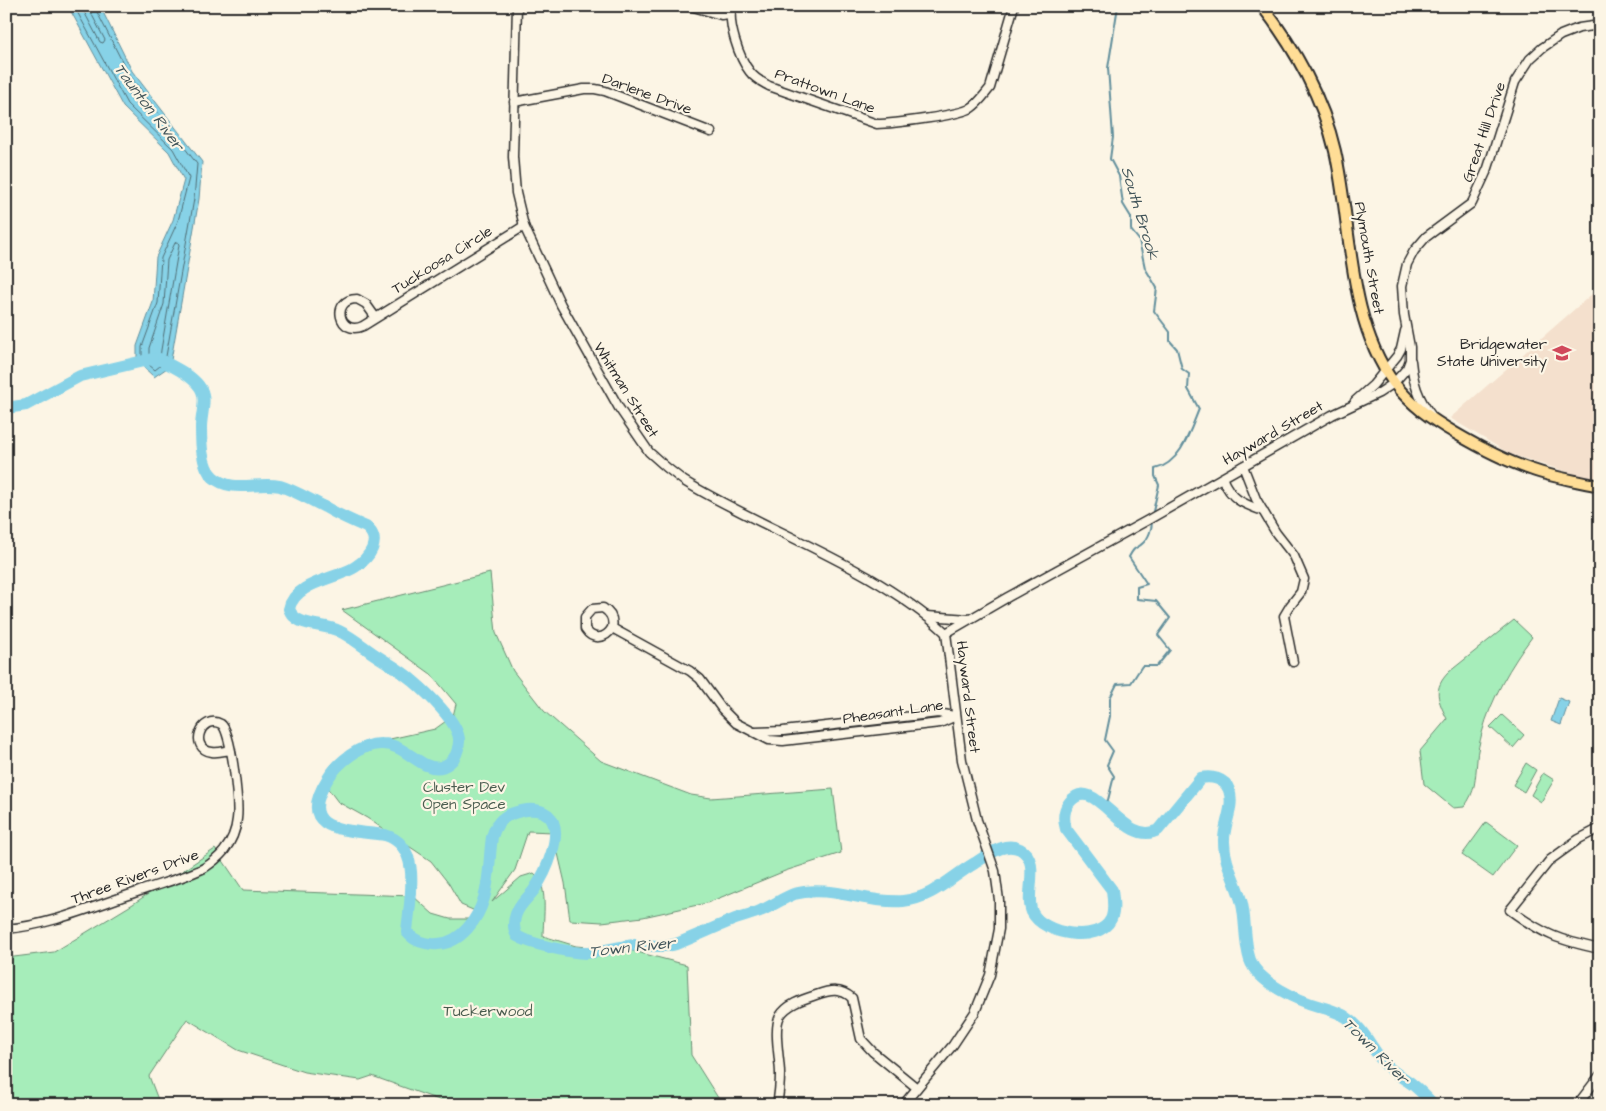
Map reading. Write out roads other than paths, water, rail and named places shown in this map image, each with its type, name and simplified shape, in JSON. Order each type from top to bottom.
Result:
[{"type":"main road","name":"Plymouth Street","points":[[1262,6],[1300,64],[1325,118],[1338,164],[1360,303],[1374,346],[1394,383],[1416,408],[1434,421],[1484,449],[1522,466],[1551,475],[1600,486]]},
{"type":"street","name":"Whitman Street","points":[[517,6],[514,181],[524,226],[561,305],[604,385],[641,442],[657,460],[674,474],[695,487],[850,568],[927,616],[946,633]]},
{"type":"street","points":[[690,6],[721,15],[731,10]]},
{"type":"street","name":"Prattown Lane","points":[[731,10],[734,38],[743,61],[756,78],[778,89],[877,124],[893,124],[970,110],[990,88],[1014,6]]},
{"type":"street","name":"Great Hill Drive","points":[[1434,421],[1421,401],[1415,387],[1410,347],[1405,326],[1402,286],[1410,257],[1426,237],[1472,203],[1485,174],[1520,73],[1536,53],[1556,38],[1573,30],[1600,25]]},
{"type":"street","name":"Darlene Drive","points":[[514,102],[584,89],[594,89],[605,91],[711,132]]},
{"type":"street","name":"Tuckoosa Circle","points":[[376,318],[366,304],[357,299],[347,302],[341,309],[340,316],[343,322],[350,328],[360,327],[376,318],[524,226]]},
{"type":"street","name":"Great Hill Drive","points":[[1385,368],[1402,348],[1405,326]]},
{"type":"street","name":"Great Hill Drive","points":[[1394,383],[1410,364],[1410,347]]},
{"type":"street","name":"Hayward Street","points":[[1350,406],[1373,385],[1385,368]]},
{"type":"street","name":"Hayward Street","points":[[903,1105],[945,1055],[975,1012],[995,955],[1000,922],[998,890],[992,861],[967,785],[946,633],[1350,406],[1380,393],[1394,383]]},
{"type":"street","points":[[1243,466],[1256,499],[1276,533],[1294,556],[1304,579],[1302,592],[1284,616],[1293,662]]},
{"type":"street","points":[[1222,478],[1228,490],[1240,503],[1263,511]]},
{"type":"street","points":[[927,616],[969,619]]},
{"type":"street","name":"Pheasant Lane","points":[[612,628],[690,671],[700,679],[732,720],[766,739],[779,741],[940,723],[956,716]]},
{"type":"street","name":"Pheasant Lane","points":[[755,732],[783,731],[938,713],[956,716]]},
{"type":"street","name":"Three Rivers Drive","points":[[6,929],[38,924],[65,916],[191,874],[212,862],[227,847],[234,833],[237,818],[237,794],[227,731],[220,724],[214,722],[208,723],[200,730],[199,741],[205,750],[212,752],[230,750]]},
{"type":"street","points":[[868,722],[869,731]]},
{"type":"street","points":[[844,724],[846,734]]},
{"type":"street","points":[[1600,828],[1579,839],[1550,860],[1510,910],[1537,929],[1555,938],[1600,949]]},
{"type":"street","points":[[777,1105],[780,1084],[779,1017],[799,1001],[830,991],[842,992],[852,998],[855,1004],[861,1039],[873,1052],[917,1088]]},
{"type":"street","points":[[1577,1105],[1600,1074]]},
{"type":"water","name":"Taunton River","points":[[68,6],[100,6],[132,71],[202,162],[199,199],[170,366],[154,377],[137,361],[137,346],[153,302],[156,257],[173,220],[184,180],[169,152],[123,107]]},
{"type":"water","points":[[1559,698],[1569,702],[1561,725],[1551,721]]},
{"type":"waterway","name":"South Brook","points":[[1118,6],[1108,68],[1113,137],[1110,159],[1119,176],[1123,204],[1131,217],[1131,230],[1139,240],[1145,268],[1157,288],[1154,311],[1170,332],[1170,341],[1177,349],[1182,369],[1189,374],[1188,389],[1199,409],[1188,436],[1178,453],[1164,466],[1155,469],[1155,476],[1159,485],[1152,516]]},
{"type":"waterway","name":"Town River","points":[[157,358],[190,377],[202,390],[204,400],[201,440],[206,467],[213,477],[228,485],[272,485],[286,488],[366,527],[371,532],[374,543],[365,559],[347,571],[307,587],[293,600],[289,609],[293,615],[304,622],[343,633],[407,676],[441,708],[458,735],[459,742],[456,754],[449,763],[439,767],[426,765],[394,746],[382,744],[358,750],[343,761],[331,774],[319,797],[317,810],[321,819],[330,826],[356,832],[385,835],[397,841],[405,851],[410,863],[411,876],[407,932],[417,940],[429,944],[446,943],[461,935],[473,922],[484,898],[492,837],[496,826],[507,816],[520,811],[530,810],[544,812],[548,815],[553,822],[555,831],[554,842],[543,874],[516,914],[514,928],[517,936],[523,939],[561,950],[586,953],[635,945],[661,946],[676,944],[732,920],[760,911],[794,894],[807,892],[821,891],[890,901],[914,899],[933,891],[991,853],[1008,847],[1020,849],[1027,854],[1030,861],[1030,905],[1032,912],[1038,920],[1047,926],[1071,934],[1095,932],[1105,927],[1111,919],[1113,909],[1112,890],[1066,829],[1064,815],[1069,803],[1079,795],[1089,796],[1133,829],[1145,833],[1158,830],[1201,778],[1209,777],[1221,780],[1229,790],[1231,803],[1224,836],[1225,850],[1228,866],[1242,904],[1248,953],[1254,968],[1261,976],[1280,990],[1340,1014],[1353,1022],[1387,1066],[1415,1086],[1434,1105]]},
{"type":"waterway","points":[[6,408],[26,405],[80,376],[152,359]]},
{"type":"waterway","name":"South Brook","points":[[1103,805],[1108,800],[1114,776],[1107,765],[1113,751],[1105,740],[1110,716],[1110,698],[1117,684],[1131,683],[1142,666],[1157,666],[1170,650],[1158,635],[1170,618],[1156,601],[1137,599],[1137,587],[1147,584],[1129,557],[1147,538],[1151,530],[1152,521]]},
{"type":"place","name":"Bridgewater State University","points":[[1562,353]]},
{"type":"park label","name":"Cluster Dev Open Space","points":[[464,796]]},
{"type":"park label","name":"Tuckerwood","points":[[488,1011]]}]
